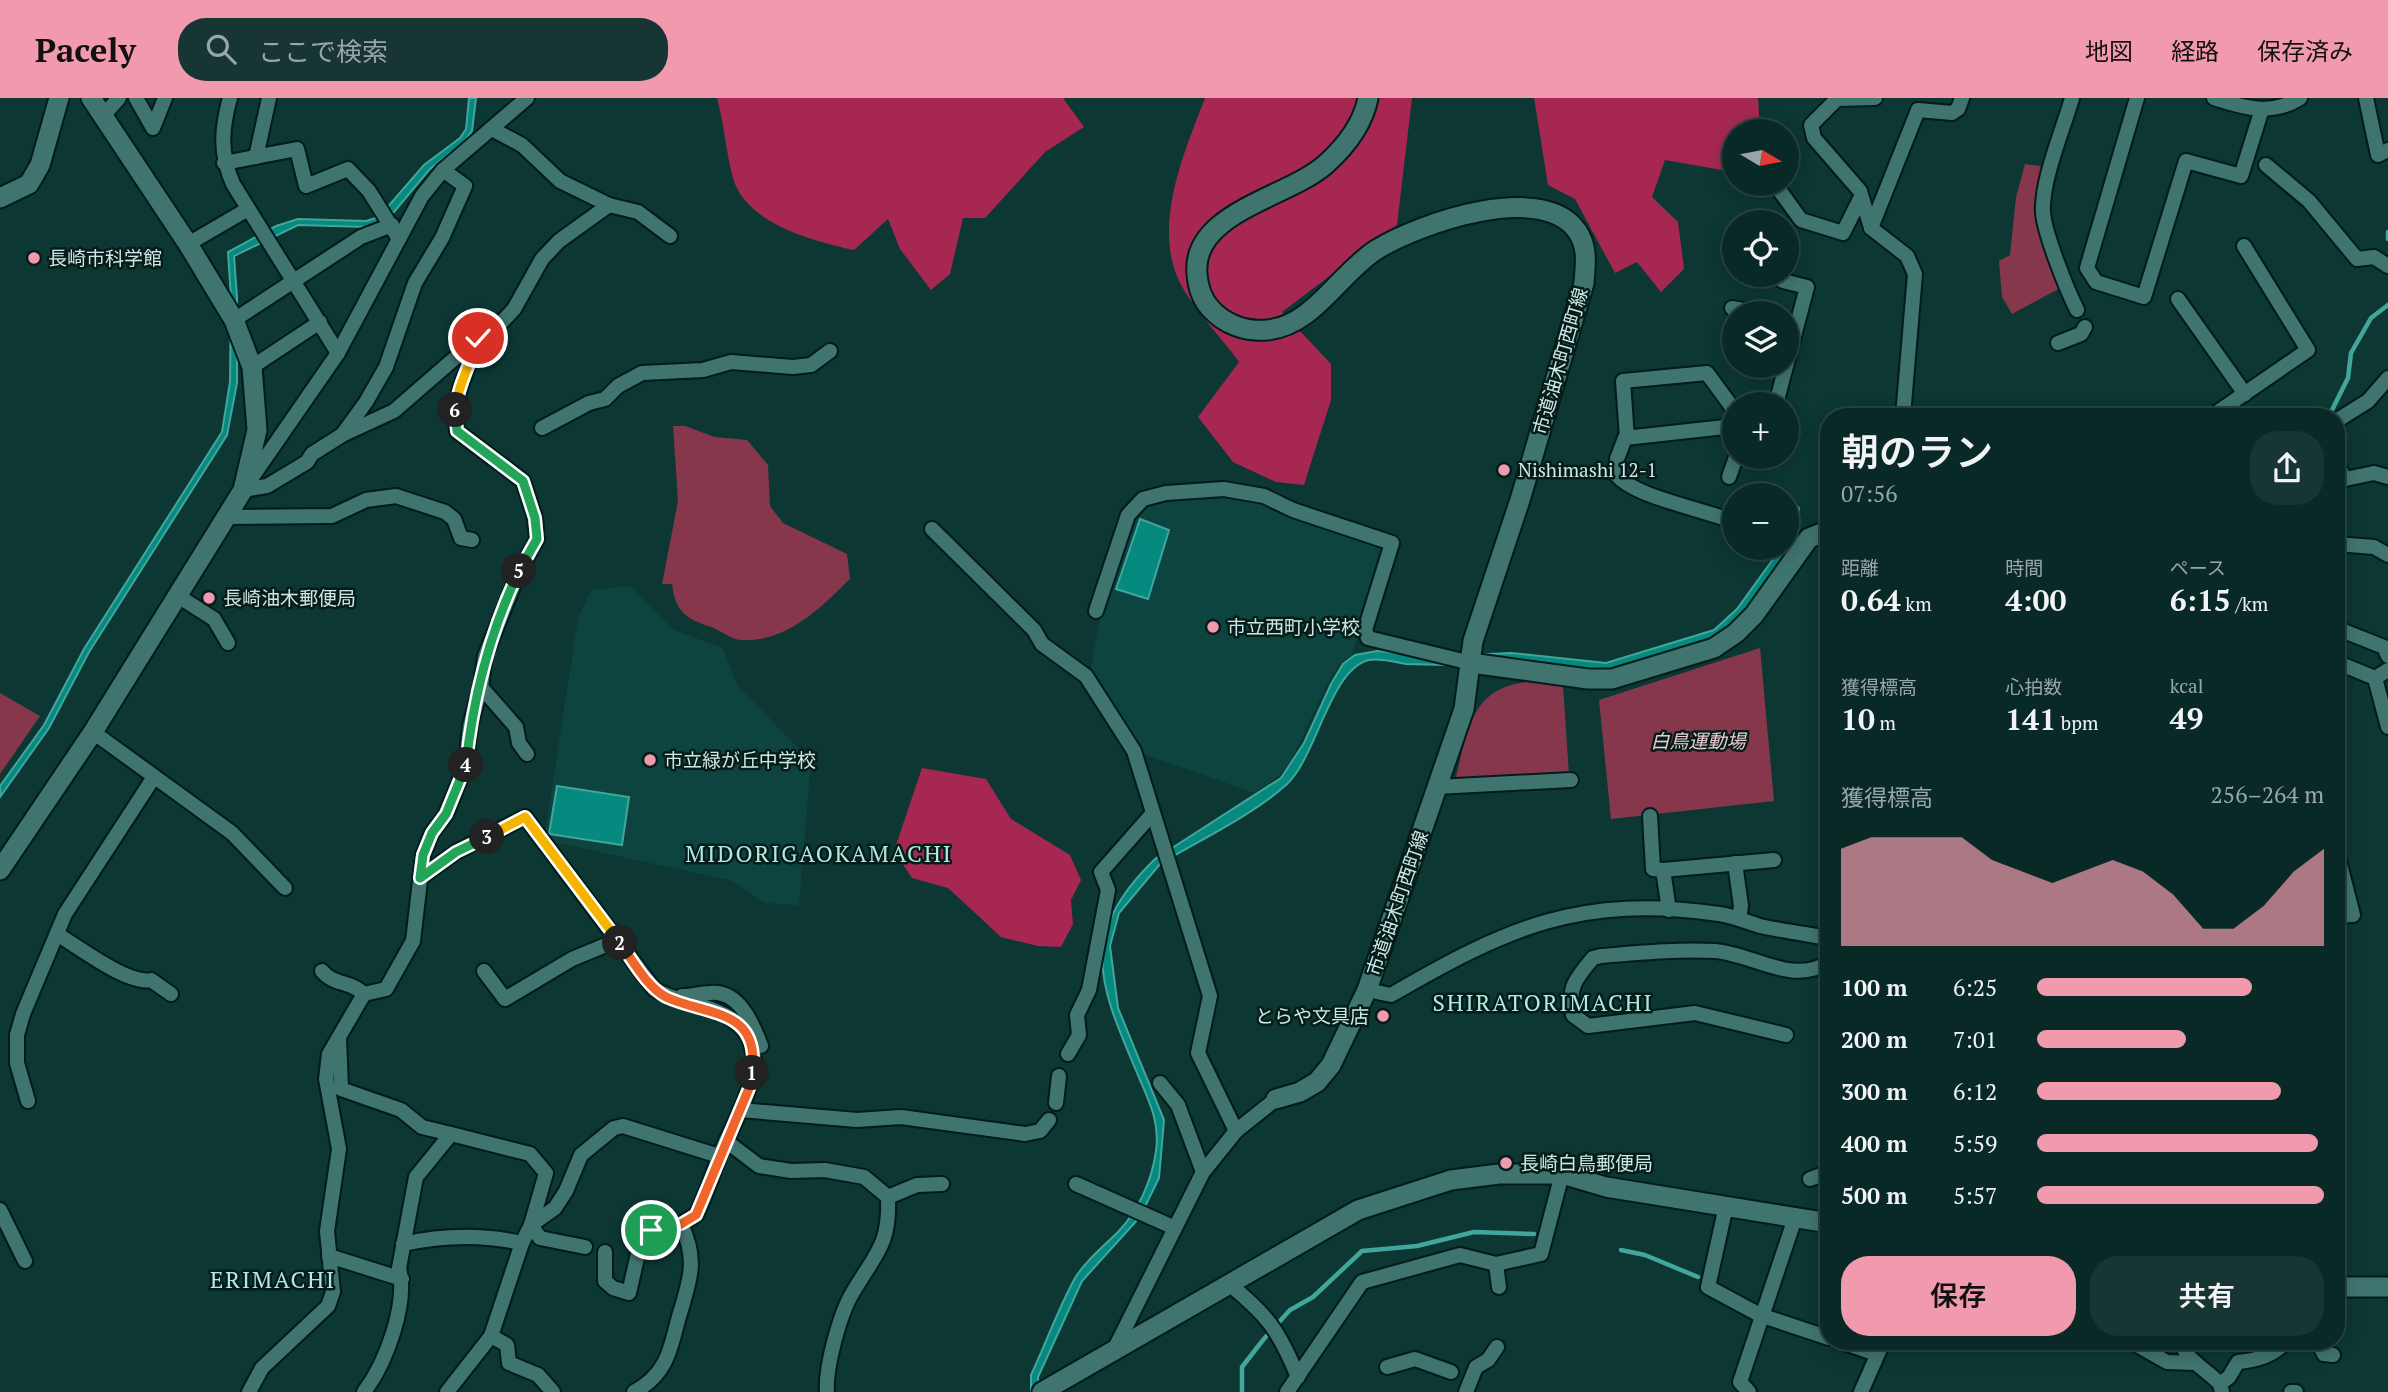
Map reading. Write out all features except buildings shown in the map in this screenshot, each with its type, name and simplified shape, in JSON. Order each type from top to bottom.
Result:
[{"type":"street","points":[[0,198],[29,184],[40,165],[59,98]]},
{"type":"street","points":[[91,98],[188,244],[234,320],[252,367],[257,430],[243,490]]},
{"type":"street","points":[[103,116],[119,98]]},
{"type":"street","points":[[136,98],[153,128],[165,98]]},
{"type":"street","points":[[230,98],[223,124],[224,163],[248,208],[296,281],[338,353]]},
{"type":"street","points":[[256,157],[269,98]]},
{"type":"street","points":[[0,870],[93,732],[243,490],[338,353],[395,232],[443,170],[527,98]]},
{"type":"street","name":"市道油木町西町線","points":[[1276,1099],[1300,1092],[1317,1082],[1331,1065],[1367,990],[1464,709],[1473,641],[1520,500],[1584,283],[1586,256],[1580,235],[1561,216],[1535,206],[1432,224],[1404,234],[1373,252],[1302,317],[1285,326],[1266,330],[1244,329],[1224,322],[1209,307],[1198,288],[1196,265],[1205,240],[1224,221],[1325,166],[1346,143],[1365,113],[1368,98]]},
{"type":"street","points":[[1875,98],[1837,99],[1811,125],[1814,138],[1860,191],[1871,228],[1907,256],[1915,275],[1904,408]]},
{"type":"street","points":[[1871,228],[1919,104],[1952,113],[1958,109],[1962,98]]},
{"type":"street","points":[[2072,98],[2046,191],[2043,214],[2066,288],[2077,310]]},
{"type":"street","points":[[2137,98],[2087,268],[2096,282],[2144,297],[2186,161],[2241,176],[2262,110]]},
{"type":"street","points":[[2214,98],[2271,111],[2300,98]]},
{"type":"street","points":[[2366,98],[2378,155],[2388,150]]},
{"type":"street","points":[[492,129],[522,145],[560,181],[609,205],[638,212],[670,236]]},
{"type":"street","points":[[224,163],[297,149],[306,186],[348,169],[369,191],[395,232]]},
{"type":"street","points":[[2266,165],[2309,201],[2357,259],[2374,257],[2388,267]]},
{"type":"street","points":[[342,435],[366,402],[386,367],[415,283],[442,239],[465,186],[443,170]]},
{"type":"street","points":[[1784,196],[1801,220],[1843,233],[1861,197]]},
{"type":"street","points":[[243,490],[267,486],[307,462],[342,435],[394,411],[478,338],[501,323],[514,309],[529,278],[559,242],[609,205]]},
{"type":"street","points":[[188,244],[248,208]]},
{"type":"street","points":[[234,320],[361,237],[395,232]]},
{"type":"street","points":[[2224,408],[2308,350],[2244,246]]},
{"type":"street","points":[[1799,285],[1808,287],[1799,307]]},
{"type":"street","points":[[2178,299],[2245,394]]},
{"type":"street","points":[[252,367],[320,322]]},
{"type":"street","points":[[2058,343],[2081,334],[2085,327]]},
{"type":"street","points":[[364,994],[386,989],[407,954],[416,927],[423,855],[432,833],[446,814],[466,765],[470,726],[481,687],[485,656],[518,573],[537,539],[535,518],[523,481],[457,431],[455,408],[459,384],[472,361],[478,338]]},
{"type":"street","points":[[542,428],[589,402],[605,399],[618,386],[642,373],[704,370],[731,362],[793,367],[811,365],[830,351]]},
{"type":"street","points":[[1722,394],[1707,373],[1623,381],[1627,438],[1617,459],[1616,474],[1630,489],[1722,517]]},
{"type":"street","points":[[2345,415],[2368,401],[2388,378]]},
{"type":"street","points":[[1627,438],[1722,427]]},
{"type":"street","points":[[1728,477],[1731,469]]},
{"type":"street","points":[[2345,480],[2374,473],[2388,477]]},
{"type":"street","points":[[1096,611],[1128,516],[1143,499],[1166,493],[1224,489],[1264,496],[1293,509],[1392,543],[1364,629],[1368,638],[1471,663],[1588,679],[1612,679],[1714,648],[1736,633],[1754,615],[1786,560]]},
{"type":"street","points":[[226,517],[332,516],[366,500],[396,496],[420,501],[445,512],[454,519],[461,538],[472,540]]},
{"type":"street","points":[[932,529],[1034,630],[1042,644],[1086,676],[1135,751],[1152,814],[1210,996],[1198,1054],[1236,1131]]},
{"type":"street","points":[[1799,544],[1820,534]]},
{"type":"street","points":[[2345,545],[2374,547],[2388,555]]},
{"type":"street","points":[[178,596],[214,619],[229,643]]},
{"type":"street","points":[[2345,632],[2384,648],[2388,656]]},
{"type":"street","points":[[2345,664],[2382,674],[2388,727]]},
{"type":"street","points":[[481,687],[516,727],[519,743],[527,754]]},
{"type":"street","points":[[93,732],[232,833],[285,888]]},
{"type":"street","points":[[28,1101],[17,1063],[17,1035],[65,914],[155,777]]},
{"type":"street","points":[[1437,786],[1571,780]]},
{"type":"street","points":[[1068,1054],[1079,1035],[1077,1015],[1089,990],[1108,890],[1101,873],[1152,814]]},
{"type":"street","points":[[1650,816],[1653,869],[1774,860]]},
{"type":"street","points":[[420,878],[456,852],[525,817],[654,989],[667,997],[711,1009],[735,1021],[748,1036],[754,1060],[750,1086],[696,1215],[681,1224],[659,1228],[642,1236],[629,1293],[614,1288],[605,1281],[605,1252]]},
{"type":"street","points":[[1735,863],[1741,906],[1739,919]]},
{"type":"street","points":[[1663,870],[1669,910]]},
{"type":"street","points":[[2345,884],[2353,915],[2345,915]]},
{"type":"street","points":[[1367,990],[1391,995],[1465,952],[1507,933],[1564,916],[1606,909],[1698,911],[1820,936]]},
{"type":"street","points":[[57,933],[102,962],[143,982],[151,980],[172,995]]},
{"type":"street","points":[[484,971],[505,999],[572,959],[618,940]]},
{"type":"street","points":[[1786,1035],[1695,1013],[1588,1026],[1573,1015],[1569,997],[1577,977],[1593,958],[1601,956],[1717,951],[1795,972],[1809,971],[1820,966]]},
{"type":"street","points":[[322,971],[329,979],[355,985],[364,994]]},
{"type":"street","points":[[667,997],[712,992],[726,994],[736,1001],[752,1022],[761,1046]]},
{"type":"street","points":[[248,1392],[262,1368],[328,1306],[332,1292],[327,1231],[339,1149],[326,1079],[329,1054],[351,1022],[364,994]]},
{"type":"street","points":[[339,1037],[341,1089],[401,1110],[422,1127],[522,1151],[537,1160],[546,1173],[531,1225],[522,1243],[491,1336],[447,1392]]},
{"type":"street","points":[[1056,1103],[1059,1076]]},
{"type":"street","points":[[1160,1083],[1178,1105],[1203,1172]]},
{"type":"street","points":[[1115,1348],[1203,1172],[1236,1131],[1276,1099]]},
{"type":"street","points":[[740,1110],[857,1120],[901,1117],[1025,1134],[1040,1131],[1049,1120]]},
{"type":"street","points":[[531,1225],[555,1208],[580,1155],[614,1128],[624,1126],[645,1131],[719,1156]]},
{"type":"street","points":[[364,1392],[376,1374],[398,1317],[402,1279],[399,1268],[416,1177],[451,1134]]},
{"type":"street","points":[[726,1141],[759,1166],[791,1171],[825,1170],[864,1177],[888,1198],[889,1228],[870,1268],[852,1293],[836,1341],[827,1392]]},
{"type":"street","points":[[1042,1392],[1358,1210],[1451,1180],[1499,1174],[1562,1174],[1606,1187],[1820,1222]]},
{"type":"street","points":[[1287,1392],[1362,1282],[1460,1255],[1496,1264],[1541,1254],[1562,1174]]},
{"type":"street","points":[[1810,1179],[1820,1175]]},
{"type":"street","points":[[888,1198],[917,1185],[942,1184]]},
{"type":"street","points":[[1076,1184],[1175,1228]]},
{"type":"street","points":[[1726,1206],[1708,1287],[1760,1315],[1820,1335]]},
{"type":"street","points":[[0,1210],[26,1261]]},
{"type":"street","points":[[1749,1392],[1740,1381],[1760,1315],[1795,1218]]},
{"type":"street","points":[[634,1392],[662,1367],[674,1345],[692,1268],[691,1247],[681,1224]]},
{"type":"street","points":[[531,1225],[540,1238],[584,1247]]},
{"type":"street","points":[[403,1244],[431,1238],[466,1236],[522,1243]]},
{"type":"street","points":[[329,1256],[402,1279]]},
{"type":"street","points":[[1496,1264],[1499,1287]]},
{"type":"street","points":[[1228,1283],[1264,1312],[1284,1344],[1298,1377]]},
{"type":"street","points":[[2345,1287],[2388,1287]]},
{"type":"street","points":[[491,1336],[507,1346],[509,1363],[538,1375],[553,1392]]},
{"type":"street","points":[[1466,1392],[1476,1367],[1488,1360],[1497,1347]]},
{"type":"street","points":[[1864,1350],[1875,1354]]},
{"type":"street","points":[[1861,1392],[1878,1350]]},
{"type":"street","points":[[2146,1350],[2167,1362],[2196,1363]]},
{"type":"street","points":[[2184,1350],[2221,1388],[2238,1362],[2259,1360],[2277,1350]]},
{"type":"street","points":[[2322,1350],[2324,1354],[2333,1355]]},
{"type":"street","points":[[1387,1367],[1415,1359],[1451,1372]]},
{"type":"shaded area","points":[[717,98],[1063,98],[1084,127],[1045,152],[985,218],[963,218],[950,274],[931,290],[900,249],[888,219],[854,250],[783,228],[752,207],[740,194],[733,178]]},
{"type":"shaded area","points":[[1205,98],[1412,98],[1397,225],[1282,312],[1331,364],[1331,400],[1304,485],[1276,482],[1233,462],[1198,417],[1239,362],[1181,285],[1173,263],[1169,239],[1170,215],[1180,166]]},
{"type":"shaded area","points":[[1534,98],[1758,98],[1759,119],[1722,119],[1722,170],[1665,160],[1652,197],[1678,222],[1684,269],[1661,292],[1637,262],[1615,273],[1575,199],[1548,185]]},
{"type":"shaded area","points":[[1224,494],[1262,501],[1384,548],[1352,654],[1338,666],[1327,685],[1291,760],[1280,775],[1255,793],[1140,753],[1090,673],[1101,612],[1134,518],[1148,505],[1167,497]]},
{"type":"shaded area","points":[[630,586],[674,630],[723,648],[737,685],[811,761],[799,905],[765,903],[733,881],[544,840],[578,618],[591,590]]},
{"type":"shaded area","points":[[922,768],[986,779],[1011,819],[1070,855],[1081,880],[1071,900],[1073,924],[1061,947],[1038,946],[1001,937],[948,888],[912,878],[894,851]]},
{"type":"green space","points":[[2025,164],[2041,166],[2037,200],[2062,287],[2012,314],[2002,297],[1999,261],[2010,255],[2016,197]]},
{"type":"green space","points":[[673,426],[685,426],[715,437],[747,440],[768,465],[770,506],[783,523],[847,554],[850,579],[814,612],[788,630],[757,639],[733,638],[688,617],[676,601],[672,584],[662,584],[678,501]]},
{"type":"green space","name":"白鳥運動場","points":[[1760,648],[1774,801],[1611,819],[1599,700]]},
{"type":"green space","points":[[1526,682],[1563,686],[1569,774],[1455,780],[1468,730],[1482,704],[1507,686]]},
{"type":"green space","points":[[0,693],[40,716],[0,774]]},
{"type":"water","points":[[469,98],[476,98],[472,131],[464,142],[429,170],[394,212],[382,222],[367,227],[298,225],[234,256],[237,383],[227,435],[89,652],[49,728],[0,797],[0,786],[44,725],[84,649],[222,432],[230,382],[231,298],[228,252],[276,226],[298,219],[366,221],[379,217],[424,165],[460,138],[466,129]]},
{"type":"water","points":[[1140,519],[1169,530],[1148,599],[1116,589]]},
{"type":"water","points":[[1772,560],[1781,560],[1744,614],[1718,637],[1649,660],[1608,669],[1406,664],[1369,660],[1356,667],[1344,679],[1298,771],[1287,784],[1242,817],[1160,864],[1119,913],[1110,946],[1118,1008],[1164,1120],[1159,1178],[1140,1217],[1082,1281],[1038,1377],[1039,1392],[1031,1392],[1031,1375],[1075,1278],[1132,1214],[1148,1184],[1154,1162],[1157,1132],[1153,1114],[1114,1017],[1102,964],[1104,939],[1113,914],[1130,887],[1155,859],[1281,778],[1304,743],[1343,664],[1355,655],[1377,651],[1446,656],[1511,653],[1606,663],[1714,630],[1737,609]]},
{"type":"water","points":[[557,786],[629,797],[622,845],[549,834]]},
{"type":"waterway","points":[[2388,232],[2388,239]]},
{"type":"waterway","points":[[2333,408],[2348,378],[2351,353],[2371,318],[2388,305]]},
{"type":"waterway","points":[[1242,1392],[1242,1367],[1263,1340],[1290,1310],[1313,1297],[1362,1251],[1417,1246],[1474,1232],[1534,1234]]},
{"type":"waterway","points":[[1621,1250],[1645,1255],[1698,1277]]},
{"type":"place","name":"長崎市科学館","points":[[34,258]]},
{"type":"place","name":"Nishimashi 12-1","points":[[1504,470]]},
{"type":"place","name":"長崎油木郵便局","points":[[209,598]]},
{"type":"place","name":"市立西町小学校","points":[[1213,627]]},
{"type":"place","name":"市立緑が丘中学校","points":[[650,760]]},
{"type":"place","name":"とらや文具店","points":[[1383,1016]]},
{"type":"place","name":"長崎白鳥郵便局","points":[[1506,1163]]},
{"type":"district","name":"MIDORIGAOKAMACHI","points":[[819,854]]},
{"type":"district","name":"SHIRATORIMACHI","points":[[1543,1003]]},
{"type":"district","name":"ERIMACHI","points":[[273,1280]]},
{"type":"route","points":[[478,338],[472,361],[459,384],[455,408],[457,431],[468,436],[474,445],[515,472],[523,481],[535,518],[537,539],[518,573],[485,656],[481,687],[470,726],[466,765],[446,814],[432,833],[423,855],[420,878],[456,852],[525,817],[556,854],[654,989],[667,997],[711,1009],[735,1021],[748,1036],[754,1060],[750,1086],[719,1156],[706,1197],[696,1215],[681,1224],[651,1230]]}]
